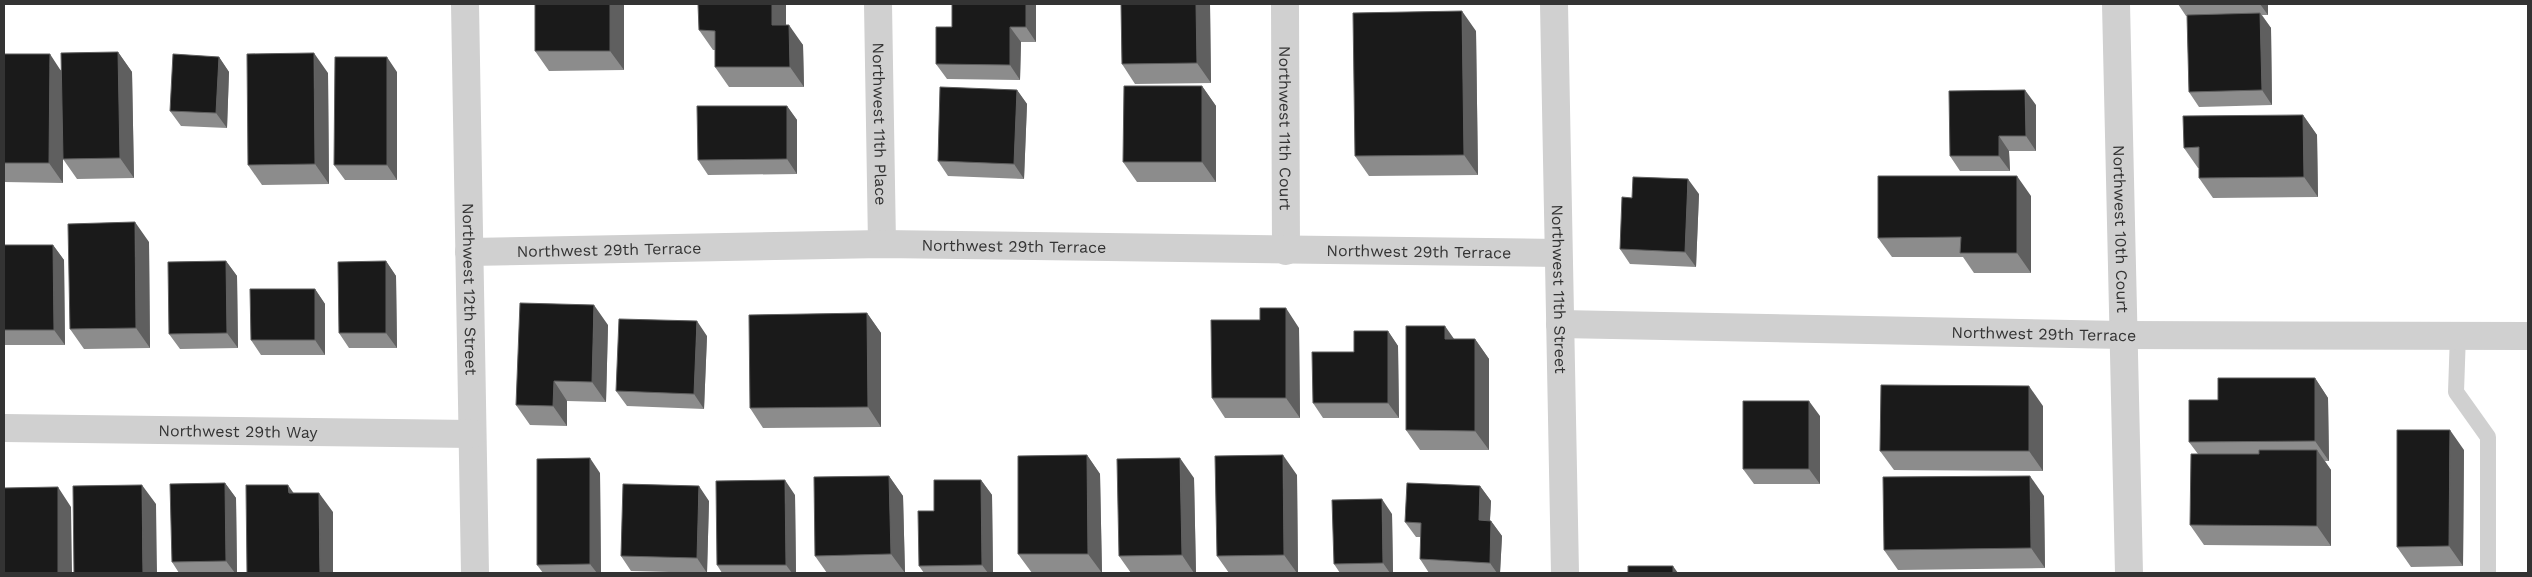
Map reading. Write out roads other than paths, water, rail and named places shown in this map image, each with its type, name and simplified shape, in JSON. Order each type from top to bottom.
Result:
[{"type":"street","name":"Northwest 12th Street","points":[[464,4],[470,252],[474,573]]},
{"type":"street","name":"Northwest 11th Place","points":[[878,4],[882,244]]},
{"type":"street","name":"Northwest 11th Court","points":[[1285,4],[1286,251]]},
{"type":"street","name":"Northwest 11th Street","points":[[1554,4],[1566,573]]},
{"type":"street","name":"Northwest 10th Court","points":[[2116,4],[2122,335],[2129,573]]},
{"type":"street","name":"Northwest 29th Terrace","points":[[470,252],[882,244],[1286,251],[1558,253]]},
{"type":"street","name":"Northwest 29th Terrace","points":[[1560,324],[2122,335],[2458,334],[2528,336]]},
{"type":"street","name":"Northwest 29th Way","points":[[4,428],[472,434]]},
{"type":"lane","points":[[2458,334],[2456,392],[2474,420],[2488,437],[2488,573]]}]
